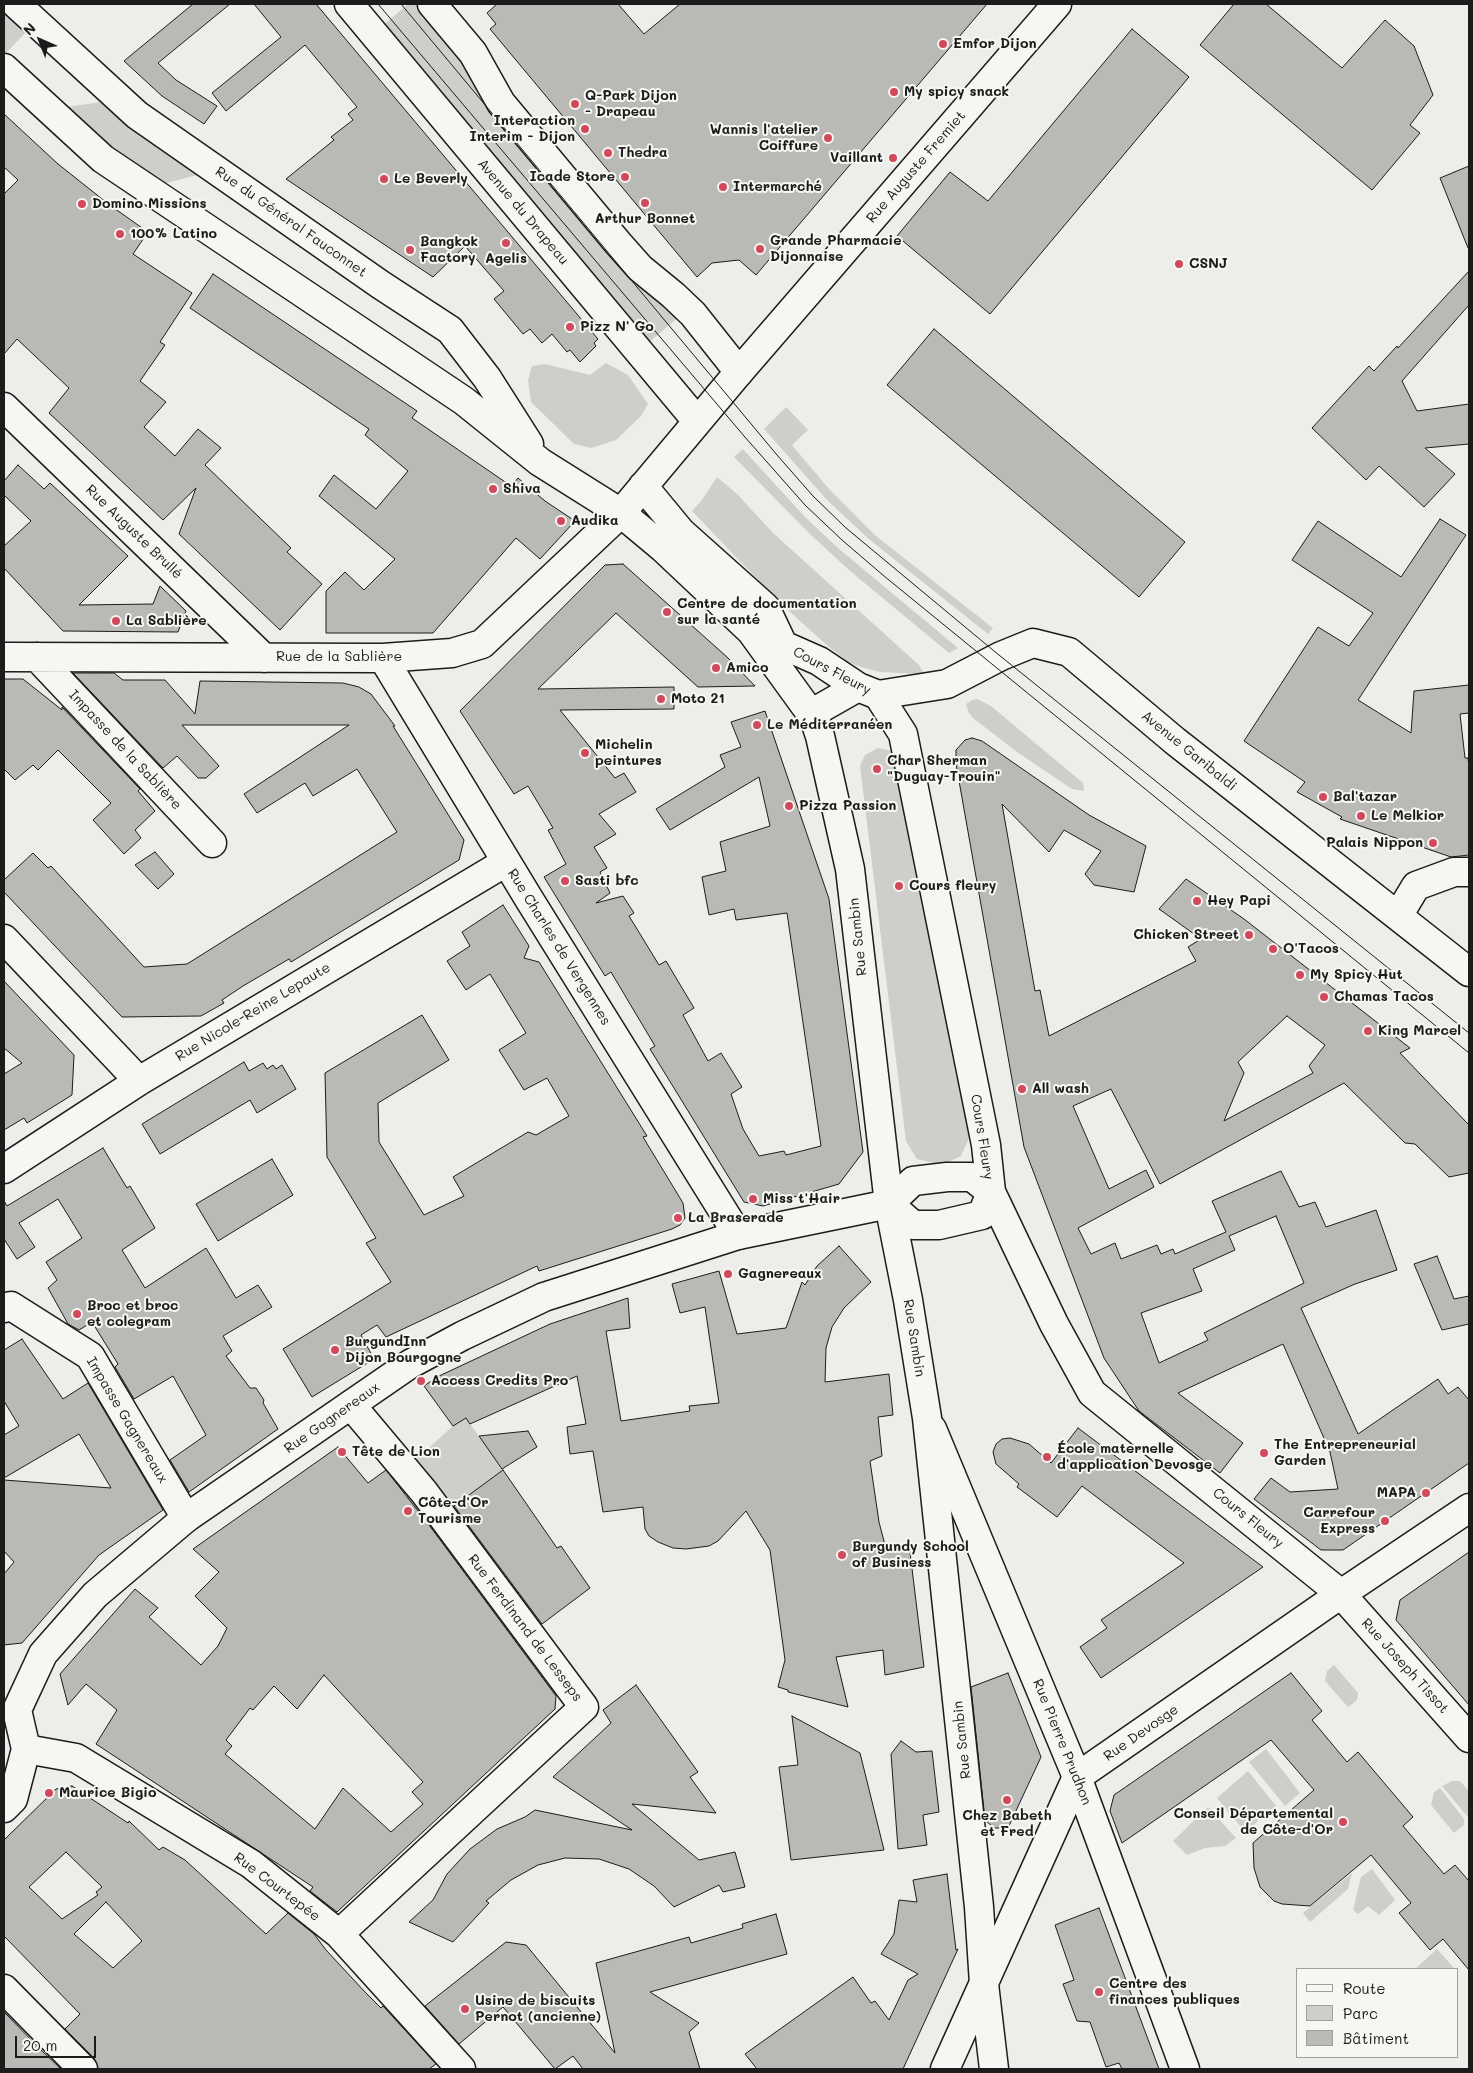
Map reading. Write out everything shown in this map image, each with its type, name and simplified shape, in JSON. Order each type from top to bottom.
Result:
[{"type":"street","name":"Rue du Général Fauconnet","points":[[16,4],[137,115],[381,285],[450,330],[487,378],[540,462]]},
{"type":"street","name":"Avenue du Drapeau","points":[[349,4],[697,421]]},
{"type":"street","points":[[432,4],[473,53],[501,103],[628,255],[640,268],[693,314],[739,372]]},
{"type":"street","name":"Rue Auguste Fremiet","points":[[643,486],[1057,4]]},
{"type":"street","name":"Rue du Général Fauconnet","points":[[4,68],[103,159],[464,401],[540,462],[621,513],[663,548],[751,631]]},
{"type":"street","name":"Rue Auguste Brullé","points":[[4,407],[264,658]]},
{"type":"street","points":[[643,486],[681,532],[765,607],[783,645]]},
{"type":"street","name":"Rue de la Sablière","points":[[4,657],[383,658],[452,653],[482,644],[621,513],[643,486]]},
{"type":"street","name":"Cours Fleury","points":[[751,631],[819,661],[868,691],[903,734],[986,1145],[991,1192],[1054,1324],[1092,1393],[1341,1594]]},
{"type":"street","name":"Rue Sambin","points":[[751,631],[814,718],[820,736],[850,869],[889,1204],[908,1300],[927,1418],[979,1908],[984,1984],[994,2069]]},
{"type":"street","name":"Avenue Garibaldi","points":[[814,718],[821,708],[868,691],[947,684],[1012,650],[1033,643],[1069,652],[1175,741],[1469,972]]},
{"type":"street","name":"Impasse de la Sablière","points":[[37,657],[212,843]]},
{"type":"street","name":"Rue Charles de Vergennes","points":[[383,658],[506,862],[738,1235]]},
{"type":"street","name":"Rue Nicole-Reine Lepaute","points":[[4,1169],[138,1080],[506,862]]},
{"type":"street","points":[[1398,916],[1416,886],[1454,872],[1469,872]]},
{"type":"street","points":[[4,939],[138,1080]]},
{"type":"street","points":[[947,1177],[972,1177],[991,1192],[982,1215],[939,1225],[913,1225],[889,1204],[913,1181],[947,1177]]},
{"type":"street","name":"Rue Gagnereaux","points":[[26,1749],[13,1691],[95,1595],[186,1518],[410,1364],[462,1336],[544,1297],[738,1235],[889,1204]]},
{"type":"street","name":"Impasse Gagnereaux","points":[[4,1308],[11,1306],[90,1356],[186,1518]]},
{"type":"street","name":"Rue Ferdinand de Lesseps","points":[[339,1934],[584,1707],[424,1492],[351,1405]]},
{"type":"street","name":"Rue Pierre Prudhon","points":[[927,1418],[1077,1777],[1185,2069]]},
{"type":"street","name":"Rue Devosge","points":[[1077,1777],[1341,1594],[1469,1508]]},
{"type":"street","name":"Rue Joseph Tissot","points":[[1341,1594],[1469,1738]]},
{"type":"street","points":[[4,1808],[13,1799],[26,1749]]},
{"type":"street","name":"Rue Courtepée","points":[[26,1749],[76,1758],[251,1864],[339,1934],[461,2069]]},
{"type":"street","points":[[945,2069],[1077,1777]]},
{"type":"street","points":[[4,1989],[83,2069]]},
{"type":"green space","points":[[408,4],[421,4],[681,315],[647,344],[381,27]]},
{"type":"green space","points":[[4,11],[26,32],[4,55]]},
{"type":"green space","points":[[108,101],[205,173],[155,186],[60,108]]},
{"type":"green space","points":[[606,363],[628,375],[648,404],[641,416],[616,440],[591,448],[574,444],[531,402],[528,380],[532,366],[545,364],[590,375]]},
{"type":"green space","points":[[786,407],[808,430],[792,445],[829,489],[876,536],[993,628],[988,634],[870,540],[828,501],[764,429]]},
{"type":"green space","points":[[743,449],[804,516],[838,548],[958,648],[949,653],[850,571],[810,534],[734,457]]},
{"type":"green space","points":[[717,477],[737,494],[773,533],[919,665],[923,672],[920,674],[880,672],[850,663],[829,647],[780,603],[692,511],[702,500]]},
{"type":"green space","points":[[977,699],[991,706],[1083,783],[1084,791],[1072,789],[1017,752],[973,718],[966,704]]},
{"type":"green space","points":[[878,748],[891,751],[900,763],[929,900],[970,1136],[961,1156],[942,1165],[917,1159],[906,1141],[860,766],[865,755]]},
{"type":"green space","points":[[466,1418],[503,1470],[452,1507],[416,1459],[453,1426]]},
{"type":"green space","points":[[1334,1665],[1358,1693],[1357,1700],[1348,1707],[1325,1681],[1327,1671]]},
{"type":"green space","points":[[1266,1749],[1300,1793],[1285,1806],[1249,1762]]},
{"type":"green space","points":[[1248,1771],[1276,1806],[1245,1832],[1217,1798]]},
{"type":"green space","points":[[1452,1781],[1460,1781],[1469,1791],[1469,1816],[1442,1786]]},
{"type":"green space","points":[[1440,1788],[1464,1819],[1464,1825],[1454,1833],[1431,1805],[1434,1792]]},
{"type":"green space","points":[[1208,1807],[1236,1838],[1225,1846],[1205,1848],[1187,1855],[1173,1841]]},
{"type":"green space","points":[[1372,1869],[1395,1900],[1379,1915],[1368,1906],[1358,1914],[1353,1910],[1361,1877]]},
{"type":"green space","points":[[1352,1873],[1348,1889],[1310,1922],[1303,1913]]},
{"type":"green space","points":[[1437,1949],[1454,1968],[1416,1968]]},
{"type":"building","points":[[193,4],[230,4],[158,63],[176,80],[217,106],[204,124],[162,96],[124,61]]},
{"type":"building","points":[[254,4],[316,4],[598,339],[594,343],[596,346],[580,362],[570,350],[567,352],[552,334],[542,343],[530,329],[523,334],[494,299],[504,291],[465,246],[433,277],[286,179],[334,140],[331,137],[353,120],[348,114],[357,107],[305,45],[226,111],[212,93],[281,37]]},
{"type":"building","points":[[497,4],[618,4],[644,34],[680,4],[987,4],[756,275],[739,260],[712,263],[697,277],[490,29],[496,24],[487,13]]},
{"type":"building","points":[[1234,4],[1266,4],[1342,68],[1385,20],[1414,46],[1433,95],[1410,125],[1420,133],[1372,190],[1200,45]]},
{"type":"building","points":[[1132,29],[1189,77],[990,314],[897,236],[950,172],[988,201]]},
{"type":"building","points":[[4,114],[58,164],[111,206],[148,232],[133,254],[192,293],[160,342],[165,345],[140,381],[166,402],[144,427],[175,456],[198,429],[221,448],[205,465],[291,548],[287,552],[322,584],[280,630],[179,534],[196,488],[163,520],[49,413],[69,388],[17,339],[4,354],[4,194],[18,180],[4,167]]},
{"type":"building","points":[[1469,166],[1469,248],[1468,248],[1440,178]]},
{"type":"building","points":[[1469,271],[1469,305],[1402,381],[1417,411],[1469,404],[1469,444],[1425,448],[1455,474],[1424,507],[1379,466],[1366,480],[1312,428],[1369,366],[1374,371],[1397,346],[1398,348]]},
{"type":"building","points":[[213,274],[417,411],[412,418],[511,486],[518,478],[545,501],[575,521],[540,559],[516,538],[433,633],[326,633],[326,591],[345,572],[364,590],[395,559],[319,496],[334,475],[376,509],[408,471],[365,435],[369,429],[190,308]]},
{"type":"building","points":[[934,329],[1185,542],[1139,597],[887,385]]},
{"type":"building","points":[[18,465],[44,489],[50,483],[128,556],[79,605],[153,604],[160,586],[186,611],[178,632],[63,631],[4,568],[4,546],[31,521],[4,495],[4,481]]},
{"type":"building","points":[[1440,519],[1466,535],[1358,700],[1411,733],[1414,691],[1469,685],[1469,713],[1460,714],[1465,758],[1468,758],[1469,768],[1469,855],[1451,857],[1340,819],[1342,817],[1297,792],[1305,782],[1244,741],[1318,627],[1349,646],[1373,613],[1292,560],[1318,521],[1401,577]]},
{"type":"building","points":[[623,564],[727,657],[755,686],[698,687],[616,613],[538,689],[674,687],[674,709],[560,710],[615,778],[624,773],[636,792],[599,814],[616,834],[594,847],[607,868],[600,872],[610,893],[596,903],[623,896],[634,913],[629,916],[659,965],[666,961],[694,1008],[683,1015],[708,1061],[721,1053],[742,1087],[731,1094],[743,1129],[759,1156],[784,1151],[786,1155],[821,1146],[787,913],[736,920],[734,909],[709,915],[702,877],[726,871],[720,842],[770,826],[759,777],[670,830],[656,809],[725,767],[720,755],[741,747],[731,722],[765,711],[829,899],[863,1152],[839,1184],[763,1206],[744,1202],[650,1049],[655,1046],[611,972],[605,976],[544,877],[566,864],[548,830],[553,828],[528,786],[514,794],[460,711],[605,565]]},
{"type":"building","points":[[73,673],[114,673],[123,680],[165,680],[195,714],[200,681],[343,683],[359,687],[371,694],[395,726],[393,726],[464,840],[459,860],[291,962],[289,959],[243,986],[222,1000],[224,1003],[201,1016],[122,1017],[4,892],[4,880],[33,853],[48,868],[51,866],[144,967],[187,964],[397,832],[357,769],[313,796],[305,783],[257,813],[244,794],[349,725],[182,725],[219,766],[206,778],[198,778],[177,756],[163,768]]},
{"type":"building","points":[[4,679],[23,679],[62,710],[62,707],[140,789],[138,791],[155,811],[135,830],[141,838],[124,854],[93,820],[111,803],[58,750],[38,770],[33,765],[15,780],[4,769]]},
{"type":"building","points":[[972,738],[982,741],[1089,815],[1146,846],[1134,892],[1094,885],[1085,874],[1101,851],[1064,830],[1049,852],[1002,804],[1035,991],[1040,990],[1049,1036],[1196,961],[1188,947],[1201,939],[1159,909],[1186,879],[1244,919],[1410,1048],[1400,1053],[1469,1125],[1469,1173],[1449,1177],[1415,1144],[1405,1143],[1344,1083],[1160,1184],[1111,1089],[1073,1106],[1109,1189],[1146,1170],[1154,1187],[1078,1228],[1091,1254],[1115,1243],[1121,1259],[1157,1245],[1161,1254],[1173,1249],[1175,1254],[1226,1232],[1212,1201],[1281,1171],[1299,1207],[1315,1202],[1326,1227],[1376,1210],[1397,1270],[1355,1284],[1301,1308],[1358,1434],[1438,1379],[1448,1394],[1458,1387],[1469,1400],[1469,1463],[1343,1550],[1321,1550],[1254,1499],[1271,1478],[1290,1492],[1338,1489],[1330,1452],[1283,1344],[1178,1393],[1243,1443],[1220,1473],[1139,1411],[1104,1358],[1024,1147],[956,764],[956,750],[965,740]],"holes":[[[1287,1016],[1325,1045],[1309,1066],[1313,1073],[1224,1121],[1244,1073],[1238,1062]],[[1276,1216],[1304,1283],[1204,1333],[1208,1340],[1159,1363],[1141,1313],[1202,1291],[1193,1269],[1235,1250],[1229,1236]]]},
{"type":"building","points":[[155,852],[174,874],[158,889],[135,865]]},
{"type":"building","points":[[503,905],[529,946],[524,958],[539,962],[647,1136],[643,1137],[683,1203],[685,1218],[680,1225],[672,1229],[539,1271],[537,1266],[386,1337],[377,1325],[361,1335],[374,1359],[312,1397],[283,1349],[391,1282],[366,1243],[376,1238],[327,1157],[325,1073],[422,1015],[449,1060],[378,1103],[379,1142],[424,1215],[464,1196],[453,1177],[528,1132],[536,1135],[569,1116],[547,1078],[524,1090],[499,1050],[526,1033],[490,974],[466,990],[447,961],[470,946],[462,932]]},
{"type":"building","points":[[4,981],[74,1055],[72,1095],[27,1123],[24,1118],[4,1130],[4,1074],[22,1063],[4,1048]]},
{"type":"building","points":[[244,1062],[249,1071],[263,1063],[267,1069],[273,1065],[276,1069],[282,1065],[296,1089],[257,1113],[250,1100],[160,1154],[142,1124]]},
{"type":"building","points":[[103,1148],[127,1188],[130,1186],[155,1228],[122,1250],[145,1288],[206,1248],[236,1298],[258,1285],[272,1307],[223,1336],[232,1351],[226,1356],[250,1388],[256,1388],[278,1429],[189,1492],[170,1460],[206,1435],[173,1376],[134,1399],[115,1367],[118,1364],[92,1322],[79,1330],[68,1324],[48,1288],[57,1280],[46,1262],[82,1238],[58,1199],[19,1223],[35,1247],[17,1259],[4,1239],[4,1201],[7,1206]]},
{"type":"building","points":[[272,1159],[293,1195],[218,1241],[196,1204]]},
{"type":"building","name":"Burgundy School of Business","points":[[839,1246],[871,1282],[844,1308],[832,1327],[826,1348],[825,1382],[889,1374],[893,1415],[878,1417],[882,1456],[870,1461],[879,1522],[886,1549],[909,1544],[924,1667],[885,1675],[883,1650],[836,1657],[848,1707],[788,1692],[788,1690],[778,1687],[785,1660],[770,1550],[746,1511],[718,1541],[709,1546],[686,1549],[673,1548],[649,1536],[645,1529],[643,1507],[603,1512],[593,1451],[570,1454],[567,1427],[586,1424],[577,1376],[470,1424],[466,1418],[453,1426],[424,1386],[437,1377],[550,1324],[628,1298],[630,1328],[606,1331],[621,1421],[690,1411],[689,1406],[719,1403],[705,1307],[680,1313],[672,1284],[719,1271],[737,1334],[786,1328],[802,1282],[805,1285],[817,1266]]},
{"type":"building","points":[[1437,1256],[1454,1299],[1469,1296],[1469,1324],[1442,1330],[1414,1264]]},
{"type":"building","points":[[22,1339],[63,1399],[88,1383],[163,1510],[99,1555],[22,1643],[4,1645],[4,1574],[14,1562],[4,1551],[4,1480],[111,1488],[79,1434],[4,1478],[4,1435],[19,1426],[4,1401],[4,1350]]},
{"type":"building","points":[[1078,1428],[1263,1567],[1101,1678],[1080,1647],[1107,1628],[1101,1620],[1184,1563],[1082,1486],[1057,1517],[1017,1487],[1019,1484],[996,1464],[993,1452],[996,1444],[1002,1439],[1010,1438],[1029,1444],[1051,1463]]},
{"type":"building","points":[[528,1431],[537,1447],[502,1469],[479,1436]]},
{"type":"building","points":[[338,1447],[368,1483],[386,1470],[556,1696],[555,1709],[337,1912],[310,1891],[313,1887],[96,1744],[117,1710],[86,1684],[68,1705],[60,1674],[135,1589],[158,1608],[149,1617],[201,1665],[218,1646],[227,1628],[195,1596],[219,1572],[193,1549]],"holes":[[[324,1675],[423,1782],[412,1792],[423,1804],[391,1832],[343,1788],[315,1829],[225,1754],[232,1746],[226,1740],[250,1708],[253,1710],[274,1686],[297,1709]]]},
{"type":"building","points":[[503,1470],[557,1548],[561,1546],[590,1588],[542,1624],[454,1506]]},
{"type":"building","points":[[1469,1552],[1469,1705],[1396,1620],[1400,1600]]},
{"type":"building","points":[[1008,1673],[1041,1757],[1008,1828],[994,1828],[985,1820],[971,1687]]},
{"type":"building","name":"Conseil Départemental de Côte-d'Or","points":[[1291,1673],[1322,1711],[1312,1720],[1347,1762],[1358,1752],[1413,1817],[1403,1826],[1444,1874],[1455,1865],[1469,1881],[1469,1970],[1443,1939],[1430,1950],[1399,1913],[1411,1903],[1371,1855],[1310,1906],[1282,1904],[1274,1901],[1260,1887],[1254,1868],[1253,1843],[1314,1790],[1271,1740],[1122,1843],[1110,1811],[1114,1795]]},
{"type":"building","points":[[636,1685],[698,1772],[690,1777],[716,1813],[632,1804],[699,1860],[735,1852],[745,1887],[723,1892],[719,1885],[674,1907],[654,1886],[629,1869],[599,1859],[565,1858],[538,1865],[511,1880],[486,1901],[489,1903],[453,1942],[409,1922],[433,1900],[447,1874],[470,1849],[497,1829],[525,1817],[535,1810],[632,1830],[553,1777],[611,1723],[603,1710]]},
{"type":"building","points":[[792,1716],[860,1753],[884,1850],[791,1860],[779,1767],[798,1765]]},
{"type":"building","points":[[901,1741],[916,1752],[932,1751],[939,1812],[923,1815],[927,1845],[898,1849],[891,1754]]},
{"type":"building","points":[[72,1786],[128,1823],[129,1821],[159,1850],[163,1847],[185,1860],[266,1934],[288,1913],[314,1934],[326,1950],[365,1992],[381,2008],[383,2006],[436,2064],[429,2069],[98,2069],[94,2058],[65,2029],[80,2014],[4,1936],[4,1840],[56,1789]],"holes":[[[66,1852],[102,1887],[96,1892],[98,1895],[62,1919],[29,1887]],[[106,1902],[142,1941],[113,1968],[74,1934]]]},
{"type":"building","points":[[947,1874],[956,1950],[958,1949],[903,2069],[757,2069],[745,2054],[853,1977],[871,2003],[875,2001],[889,2020],[908,1980],[918,1974],[881,1954],[894,1934],[899,1900],[917,1902],[913,1880]]},
{"type":"building","points":[[1099,1908],[1159,2069],[1122,2069],[1119,2063],[1106,2067],[1090,2022],[1077,2021],[1063,1984],[1074,1980],[1055,1925]]},
{"type":"building","points":[[776,1914],[787,1954],[650,1992],[699,2023],[689,2032],[700,2069],[583,2069],[573,2056],[555,2069],[503,2007],[459,2044],[425,2006],[506,1942],[526,1945],[615,2053],[596,1963],[689,1937],[691,1943],[743,1928],[742,1924]]},
{"type":"building","points":[[4,2012],[42,2051],[61,2069],[4,2069]]},
{"type":"tram line","points":[[378,4],[744,436],[805,505],[884,576],[1469,1053]]},
{"type":"tram line","points":[[401,4],[777,455],[813,496],[846,528],[994,651],[1469,1033]]},
{"type":"place","name":"Emfor Dijon","points":[[943,44]]},
{"type":"place","name":"My spicy snack","points":[[894,92]]},
{"type":"place","name":"Q-Park Dijon - Drapeau","points":[[575,104]]},
{"type":"place","name":"Interaction Interim - Dijon","points":[[585,129]]},
{"type":"place","name":"Wannis l'atelier Coiffure","points":[[828,138]]},
{"type":"place","name":"Thedra","points":[[608,153]]},
{"type":"place","name":"Vaillant","points":[[893,158]]},
{"type":"place","name":"Icade Store","points":[[625,177]]},
{"type":"place","name":"Le Beverly","points":[[384,179]]},
{"type":"place","name":"Intermarché","points":[[723,187]]},
{"type":"place","name":"Arthur Bonnet","points":[[645,203]]},
{"type":"place","name":"Domino Missions","points":[[82,204]]},
{"type":"place","name":"100% Latino","points":[[120,234]]},
{"type":"place","name":"Agelis","points":[[506,243]]},
{"type":"place","name":"Grande Pharmacie Dijonnaise","points":[[760,249]]},
{"type":"place","name":"Bangkok Factory","points":[[410,250]]},
{"type":"place","name":"CSNJ","points":[[1179,264]]},
{"type":"place","name":"Pizz N' Go","points":[[570,327]]},
{"type":"place","name":"Shiva","points":[[493,489]]},
{"type":"place","name":"Audika","points":[[561,521]]},
{"type":"place","name":"Centre de documentation sur la santé","points":[[667,612]]},
{"type":"place","name":"La Sablière","points":[[116,621]]},
{"type":"place","name":"Amico","points":[[716,668]]},
{"type":"place","name":"Moto 21","points":[[661,699]]},
{"type":"place","name":"Le Méditerranéen","points":[[757,725]]},
{"type":"place","name":"Michelin peintures","points":[[585,753]]},
{"type":"place","name":"Char Sherman \"Duguay-Trouin\"","points":[[877,769]]},
{"type":"place","name":"Bal'tazar","points":[[1323,797]]},
{"type":"place","name":"Pizza Passion","points":[[789,806]]},
{"type":"place","name":"Le Melkior","points":[[1361,816]]},
{"type":"place","name":"Palais Nippon","points":[[1433,843]]},
{"type":"place","name":"Sasti bfc","points":[[565,881]]},
{"type":"place","name":"Cours fleury","points":[[899,886]]},
{"type":"place","name":"Hey Papi","points":[[1197,901]]},
{"type":"place","name":"Chicken Street","points":[[1249,935]]},
{"type":"place","name":"O'Tacos","points":[[1273,949]]},
{"type":"place","name":"My Spicy Hut","points":[[1300,975]]},
{"type":"place","name":"Chamas Tacos","points":[[1324,997]]},
{"type":"place","name":"King Marcel","points":[[1368,1031]]},
{"type":"place","name":"All wash","points":[[1022,1089]]},
{"type":"place","name":"Miss t'Hair","points":[[753,1199]]},
{"type":"place","name":"La Braserade","points":[[678,1218]]},
{"type":"place","name":"Gagnereaux","points":[[728,1274]]},
{"type":"place","name":"Broc et broc et colegram","points":[[77,1314]]},
{"type":"place","name":"BurgundInn Dijon Bourgogne","points":[[335,1350]]},
{"type":"place","name":"Access Credits Pro","points":[[421,1381]]},
{"type":"place","name":"Tête de Lion","points":[[342,1452]]},
{"type":"place","name":"The Entrepreneurial Garden","points":[[1264,1453]]},
{"type":"place","name":"École maternelle d'application Devosge","points":[[1047,1457]]},
{"type":"place","name":"MAPA","points":[[1426,1493]]},
{"type":"place","name":"Côte-d'Or Tourisme","points":[[408,1511]]},
{"type":"place","name":"Carrefour Express","points":[[1385,1521]]},
{"type":"place","name":"Burgundy School of Business","points":[[842,1555]]},
{"type":"place","name":"Maurice Bigio","points":[[49,1793]]},
{"type":"place","name":"Chez Babeth et Fred","points":[[1007,1800]]},
{"type":"place","name":"Conseil Départemental de Côte-d'Or","points":[[1343,1822]]},
{"type":"place","name":"Centre des finances publiques","points":[[1099,1992]]},
{"type":"place","name":"Usine de biscuits Pernot (ancienne)","points":[[465,2009]]}]
